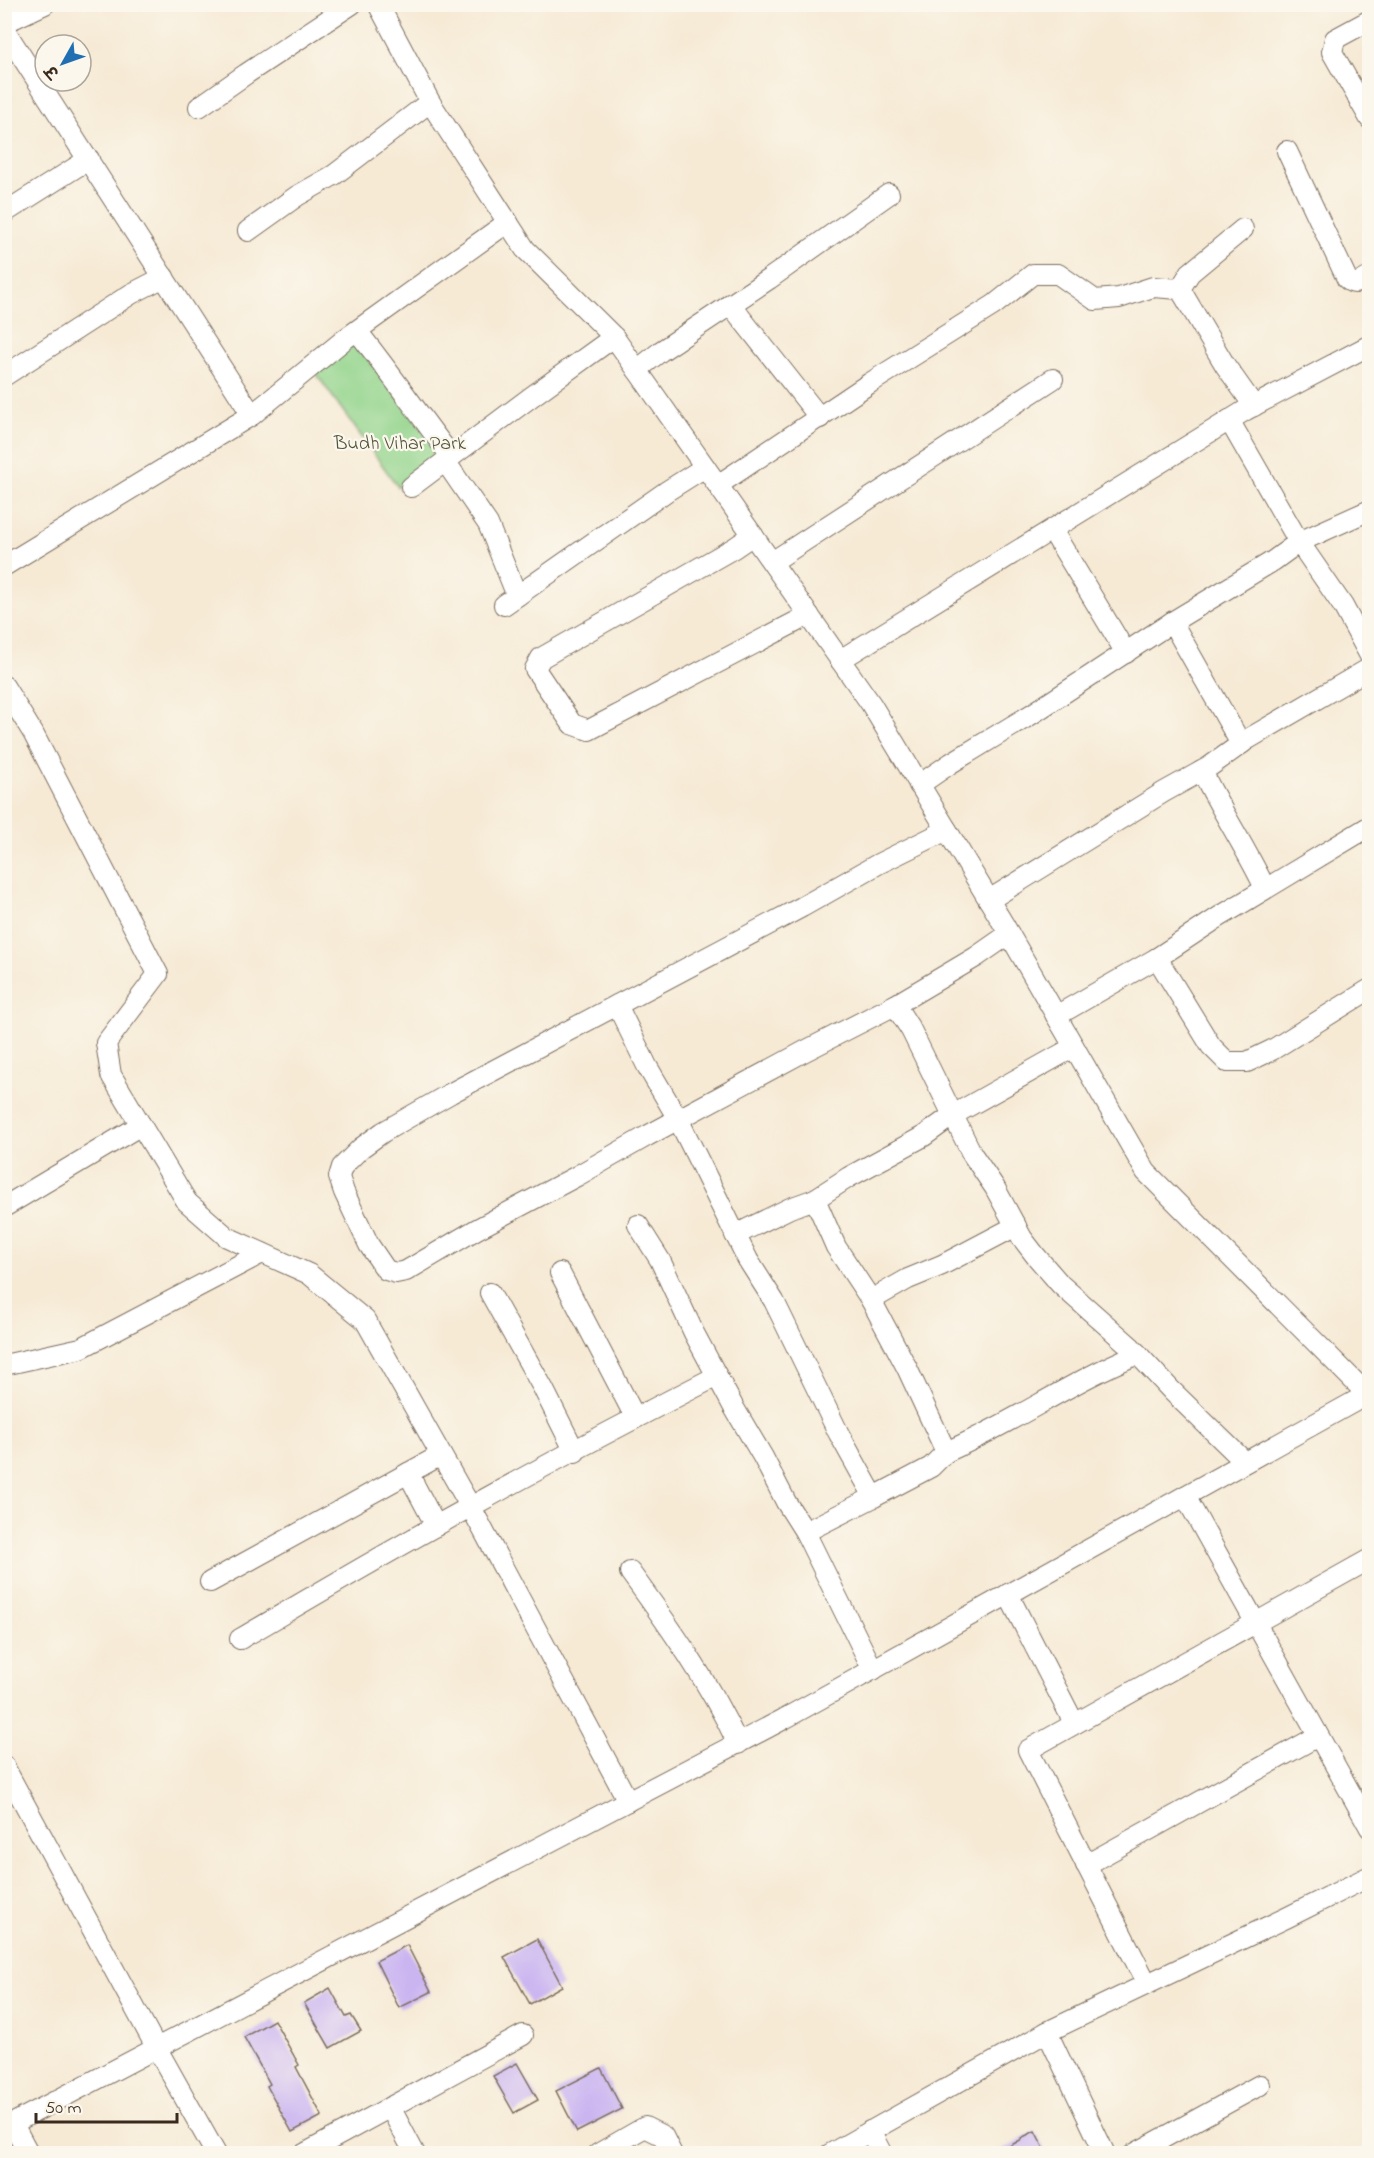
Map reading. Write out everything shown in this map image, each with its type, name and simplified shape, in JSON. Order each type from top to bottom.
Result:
[{"type":"street","points":[[4,23],[45,4]]},
{"type":"street","points":[[199,107],[352,4]]},
{"type":"street","points":[[29,2154],[9,2126],[738,1744],[1369,1394],[1146,1172],[1009,934],[871,704],[615,337],[525,249],[430,102],[378,4]]},
{"type":"street","points":[[1370,20],[1335,39],[1332,52],[1370,119]]},
{"type":"street","points":[[4,28],[252,416]]},
{"type":"street","points":[[248,231],[297,196],[334,174],[430,102]]},
{"type":"street","points":[[1287,152],[1347,279],[1350,283],[1356,284],[1370,277]]},
{"type":"street","points":[[4,213],[89,159]]},
{"type":"street","points":[[637,370],[661,351],[769,279],[889,194]]},
{"type":"street","points":[[4,566],[252,416],[357,331],[508,222]]},
{"type":"street","points":[[1180,289],[1190,273],[1243,229]]},
{"type":"street","points":[[717,485],[870,383],[994,305],[1033,274],[1058,274],[1095,300],[1119,298],[1153,287],[1180,289]]},
{"type":"street","points":[[4,376],[131,294],[164,277]]},
{"type":"street","points":[[1180,289],[1225,365],[1254,405]]},
{"type":"street","points":[[730,304],[820,418]]},
{"type":"street","points":[[357,331],[386,367],[419,415],[488,524],[511,601],[667,490],[705,467]]},
{"type":"street","points":[[411,487],[615,337]]},
{"type":"street","points":[[840,660],[1254,405],[1370,345]]},
{"type":"street","points":[[772,562],[1053,380]]},
{"type":"street","points":[[1229,420],[1299,542],[1342,606],[1370,656]]},
{"type":"street","points":[[919,785],[1172,622],[1273,561],[1299,542],[1370,510]]},
{"type":"street","points":[[1052,530],[1126,653]]},
{"type":"street","points":[[753,535],[541,658],[535,669],[572,724],[589,729],[809,615]]},
{"type":"street","points":[[1172,622],[1241,744]]},
{"type":"street","points":[[989,900],[1202,771],[1241,744],[1370,668]]},
{"type":"street","points":[[4,687],[33,733],[158,974],[106,1043],[111,1075],[187,1202],[227,1237],[309,1274],[365,1320],[470,1507],[628,1801]]},
{"type":"street","points":[[1202,771],[1265,888]]},
{"type":"street","points":[[1056,1016],[1157,958],[1265,888],[1370,826]]},
{"type":"street","points":[[947,830],[878,864],[383,1132],[349,1159],[342,1167],[339,1177],[369,1245],[386,1269],[396,1273],[406,1271],[477,1229],[578,1176],[678,1119],[895,1005],[976,957],[1009,934]]},
{"type":"street","points":[[1157,958],[1211,1046],[1227,1062],[1247,1062],[1272,1050],[1370,989]]},
{"type":"street","points":[[617,1005],[647,1066],[678,1119],[735,1235],[774,1301],[839,1434],[874,1497]]},
{"type":"street","points":[[895,1005],[911,1030],[972,1154],[1035,1255],[1061,1285],[1138,1354],[1172,1391],[1245,1462]]},
{"type":"street","points":[[735,1235],[769,1217],[815,1200],[849,1177],[924,1136],[953,1115],[1074,1047]]},
{"type":"street","points":[[4,1207],[141,1125]]},
{"type":"street","points":[[815,1200],[836,1247],[871,1300],[907,1368],[946,1452]]},
{"type":"street","points":[[638,1225],[660,1260],[717,1376],[786,1502],[805,1532],[873,1670]]},
{"type":"street","points":[[871,1300],[908,1279],[942,1265],[1016,1226]]},
{"type":"street","points":[[4,1365],[81,1348],[262,1253]]},
{"type":"street","points":[[560,1273],[635,1417]]},
{"type":"street","points":[[490,1293],[543,1388],[575,1452]]},
{"type":"street","points":[[805,1532],[931,1467],[946,1452],[1018,1416],[1080,1381],[1138,1354]]},
{"type":"street","points":[[240,1639],[470,1507],[575,1452],[635,1417],[717,1376]]},
{"type":"street","points":[[210,1582],[441,1455]]},
{"type":"street","points":[[408,1473],[436,1526]]},
{"type":"street","points":[[1185,1496],[1370,1828]]},
{"type":"street","points":[[1147,1984],[1028,1749],[1370,1559]]},
{"type":"street","points":[[630,1572],[679,1641],[723,1712],[738,1744]]},
{"type":"street","points":[[1008,1594],[1074,1723]]},
{"type":"street","points":[[1086,1865],[1318,1736]]},
{"type":"street","points":[[4,1766],[216,2154]]},
{"type":"street","points":[[830,2154],[1047,2032],[1370,1876]]},
{"type":"street","points":[[1047,2032],[1105,2154]]},
{"type":"street","points":[[304,2154],[523,2035]]},
{"type":"street","points":[[1134,2154],[1260,2085]]},
{"type":"street","points":[[390,2107],[415,2154]]},
{"type":"street","points":[[598,2154],[645,2127],[663,2136],[672,2154]]},
{"type":"street","points":[[870,2131],[882,2154]]},
{"type":"green space","name":"Budh Vihar Park","points":[[351,335],[441,454],[398,487],[317,375]]},
{"type":"building","points":[[537,1939],[562,1986],[530,2004],[504,1957]]},
{"type":"building","points":[[407,1945],[431,1992],[399,2008],[376,1961]]},
{"type":"building","points":[[330,1988],[346,2017],[351,2015],[361,2031],[330,2048],[304,2003]]},
{"type":"building","points":[[274,2020],[299,2065],[296,2067],[322,2116],[292,2132],[267,2086],[270,2084],[244,2037]]},
{"type":"building","points":[[517,2063],[538,2100],[514,2113],[493,2076]]},
{"type":"building","points":[[601,2068],[622,2109],[577,2132],[556,2091]]},
{"type":"building","points":[[1035,2131],[1047,2154],[996,2154],[1021,2138]]}]
